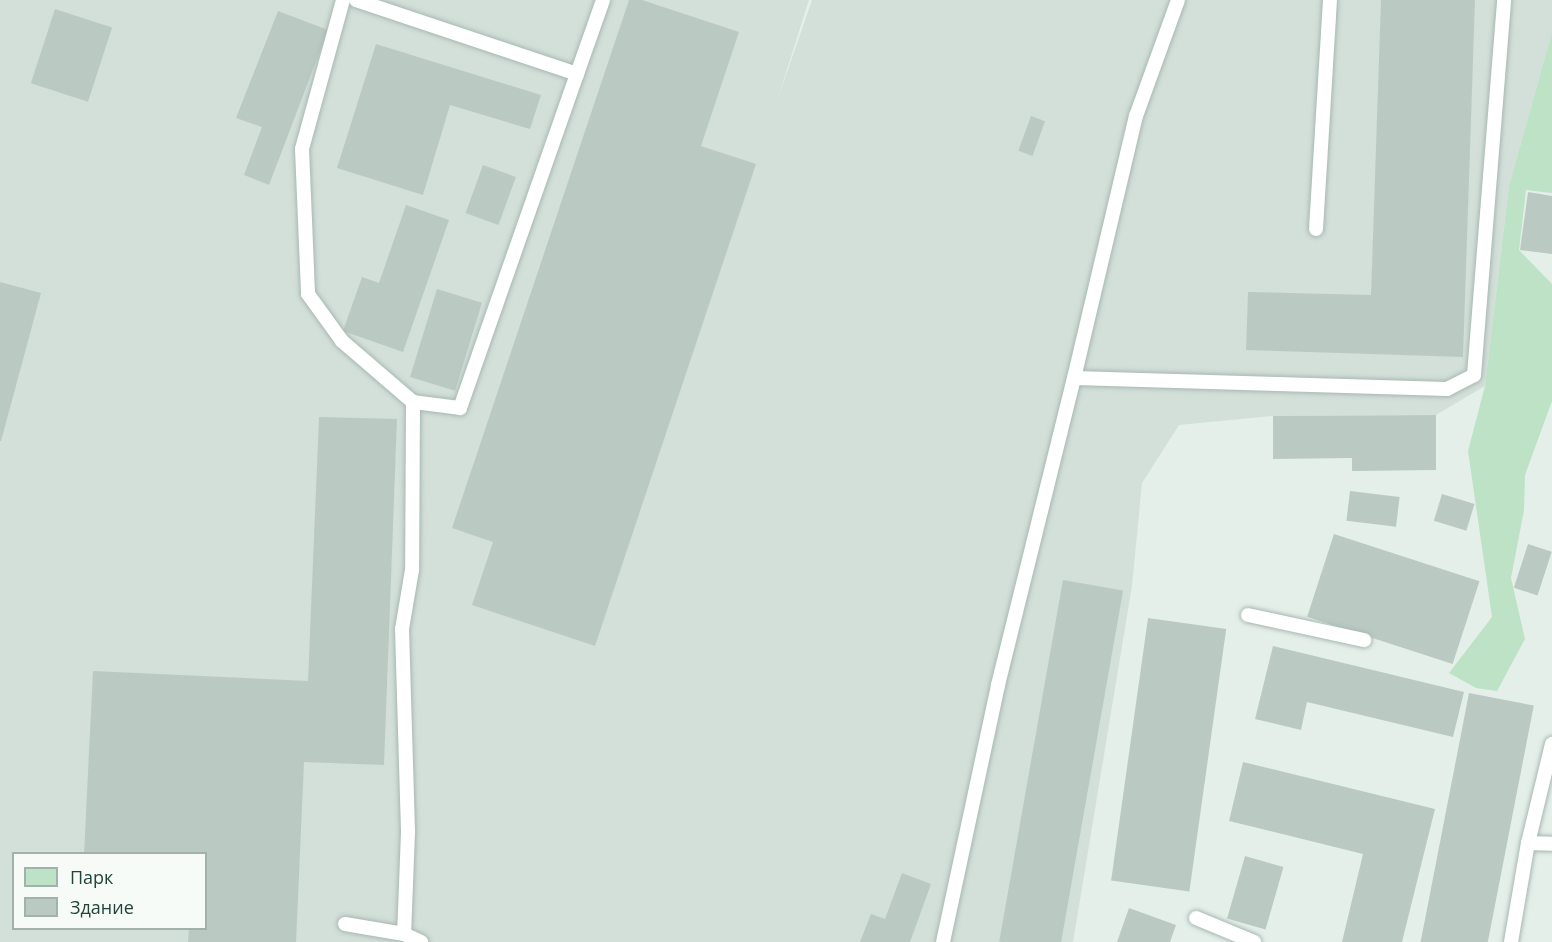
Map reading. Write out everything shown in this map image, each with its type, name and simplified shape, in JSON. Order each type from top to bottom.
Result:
[{"type":"lane","points":[[343,0],[302,149],[308,294],[342,341],[413,402],[460,408],[603,0]]},
{"type":"lane","points":[[356,0],[577,74]]},
{"type":"lane","points":[[943,942],[998,685],[1136,116],[1178,0]]},
{"type":"lane","points":[[1316,229],[1330,0]]},
{"type":"lane","points":[[1074,378],[1447,389],[1474,375],[1504,0]]},
{"type":"lane","points":[[404,934],[408,832],[402,629],[412,570],[413,402]]},
{"type":"lane","points":[[1248,615],[1364,640]]},
{"type":"lane","points":[[1511,942],[1528,843],[1552,744]]},
{"type":"lane","points":[[1528,843],[1552,844]]},
{"type":"lane","points":[[1196,918],[1254,942]]},
{"type":"lane","points":[[345,924],[404,934],[421,942]]},
{"type":"shaded area","points":[[0,0],[809,0],[777,101],[812,0],[1552,0],[1552,32],[1509,186],[1485,386],[1436,415],[1273,416],[1179,425],[1142,483],[1132,586],[1073,942],[0,942]]},
{"type":"green space","points":[[1552,32],[1552,193],[1526,190],[1519,250],[1552,284],[1552,401],[1525,475],[1524,510],[1511,578],[1525,639],[1497,691],[1476,688],[1449,673],[1492,617],[1468,451],[1485,386],[1509,186]]},
{"type":"building","points":[[629,0],[642,0],[739,32],[701,146],[756,164],[595,646],[472,605],[493,542],[452,528]]},
{"type":"building","points":[[1381,0],[1475,0],[1463,357],[1246,350],[1248,292],[1371,295]]},
{"type":"building","points":[[55,9],[112,28],[88,102],[31,83]]},
{"type":"building","points":[[278,11],[328,30],[269,185],[244,175],[262,127],[236,118]]},
{"type":"building","points":[[376,44],[541,95],[530,129],[450,105],[423,195],[337,168]]},
{"type":"building","points":[[1031,116],[1045,121],[1032,156],[1018,151]]},
{"type":"building","points":[[483,165],[516,177],[498,225],[466,213]]},
{"type":"building","points":[[1528,192],[1552,196],[1552,254],[1520,250]]},
{"type":"building","points":[[406,205],[449,220],[403,352],[343,331],[362,277],[379,283]]},
{"type":"building","points":[[0,282],[41,293],[1,441],[0,441]]},
{"type":"building","points":[[437,289],[482,303],[455,391],[410,377]]},
{"type":"building","points":[[1436,415],[1436,470],[1352,471],[1352,458],[1273,459],[1273,416]]},
{"type":"building","points":[[319,417],[397,419],[384,765],[304,762],[296,942],[188,942],[189,930],[207,930],[207,852],[84,852],[93,671],[308,681]]},
{"type":"building","points":[[1350,491],[1400,497],[1396,527],[1346,521]]},
{"type":"building","points":[[1442,494],[1475,504],[1466,531],[1434,521]]},
{"type":"building","points":[[1334,534],[1480,581],[1453,664],[1307,617]]},
{"type":"building","points":[[1528,544],[1552,552],[1538,595],[1514,588]]},
{"type":"building","points":[[1063,580],[1123,591],[1061,942],[999,941]]},
{"type":"building","points":[[1148,618],[1226,629],[1189,891],[1111,880]]},
{"type":"building","points":[[1273,646],[1464,692],[1453,737],[1307,702],[1301,730],[1255,719]]},
{"type":"building","points":[[1469,693],[1534,706],[1488,942],[1421,942]]},
{"type":"building","points":[[1243,762],[1435,809],[1402,942],[1342,942],[1363,854],[1229,821]]},
{"type":"building","points":[[1245,856],[1283,867],[1266,930],[1227,918]]},
{"type":"building","points":[[902,873],[931,884],[910,942],[860,942],[871,914],[885,919]]},
{"type":"building","points":[[1129,908],[1176,925],[1170,942],[1117,942]]}]
